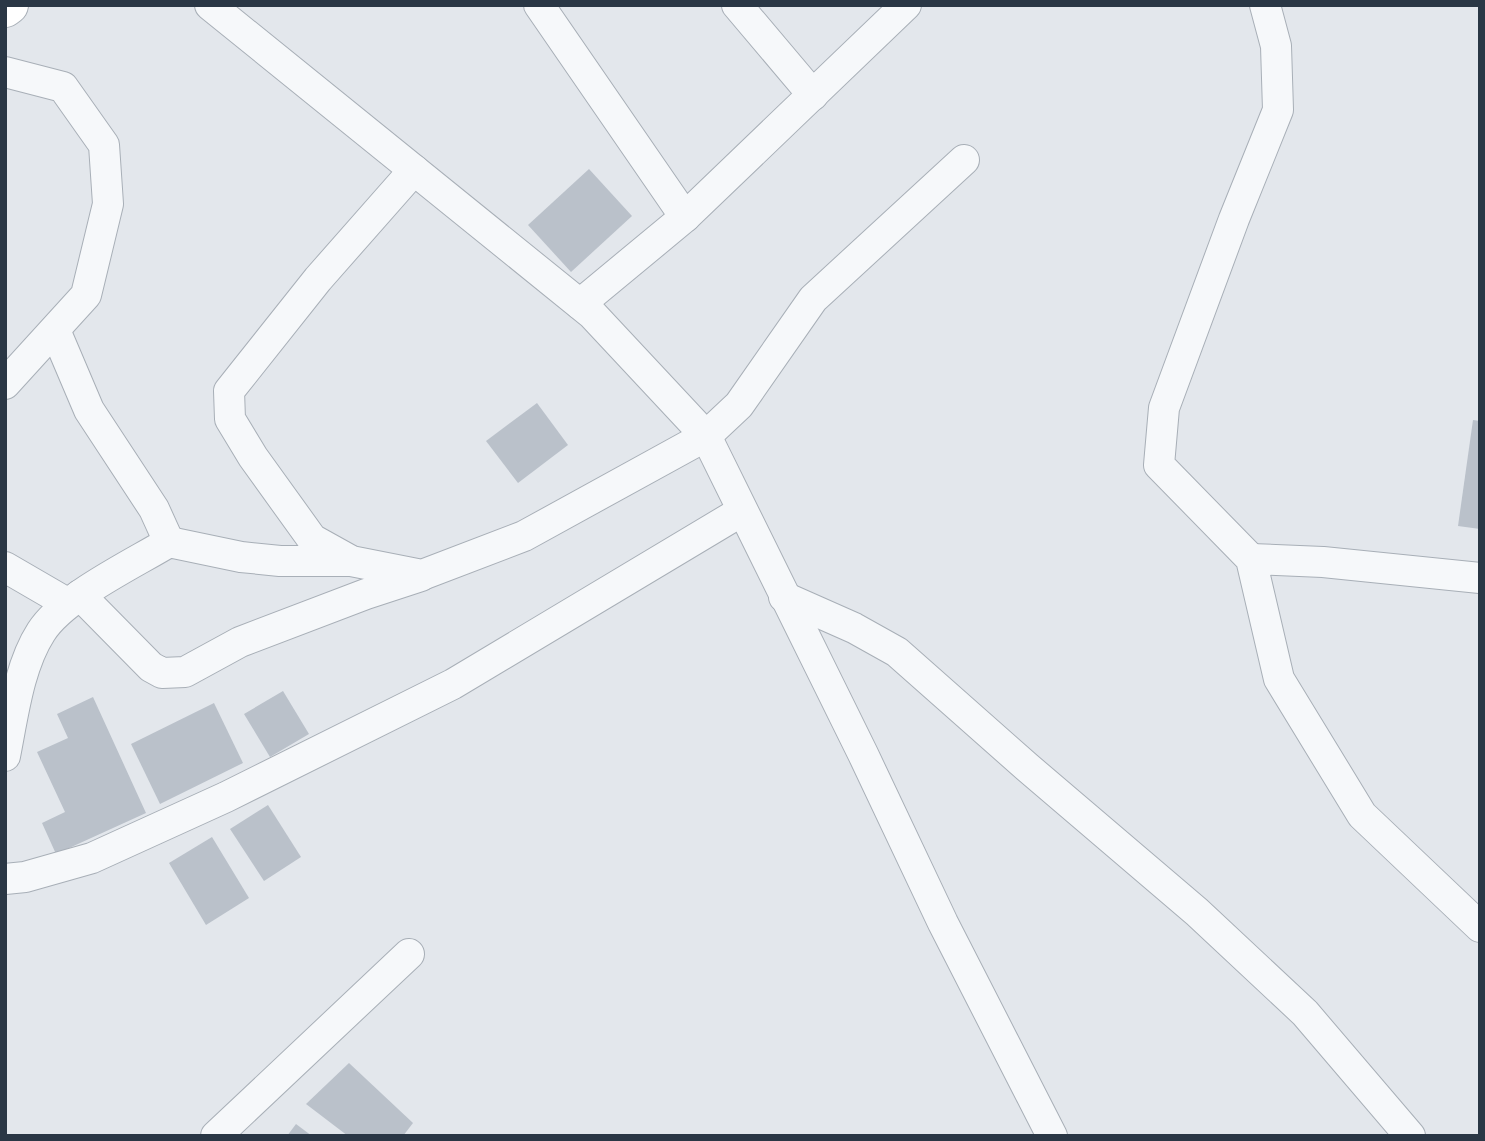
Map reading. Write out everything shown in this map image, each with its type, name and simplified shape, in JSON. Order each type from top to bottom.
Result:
[{"type":"street","points":[[210,5],[592,314],[706,436],[943,923],[1052,1136]]},
{"type":"street","points":[[539,5],[685,217]]},
{"type":"street","points":[[737,5],[813,95]]},
{"type":"street","points":[[580,304],[685,217],[906,5]]},
{"type":"street","points":[[1265,5],[1276,46],[1278,110],[1234,219],[1164,408],[1159,465],[1251,559],[1279,679],[1362,815],[1480,927]]},
{"type":"street","points":[[5,72],[63,88],[104,145],[108,204],[86,295],[5,384]]},
{"type":"street","points":[[5,567],[74,599],[151,667],[162,673],[185,672],[240,642],[524,536],[706,436],[739,405],[813,299],[964,160]]},
{"type":"street","points":[[351,561],[312,539],[253,457],[230,419],[229,391],[318,279],[414,170]]},
{"type":"street","points":[[55,330],[89,410],[154,509],[169,542]]},
{"type":"street","points":[[5,879],[25,877],[92,858],[238,792],[453,684],[742,511]]},
{"type":"street","points":[[5,756],[22,676],[41,631],[74,599],[169,542],[241,557],[280,561],[351,561],[422,575]]},
{"type":"street","points":[[1251,559],[1323,562],[1480,578]]},
{"type":"street","points":[[784,597],[854,628],[897,652],[1197,912],[1295,1003],[1410,1136]]},
{"type":"street","points":[[216,1136],[410,954]]},
{"type":"building","points":[[589,169],[632,216],[571,272],[528,225]]},
{"type":"building","points":[[537,403],[568,445],[518,483],[486,441]]},
{"type":"building","points":[[1473,420],[1480,421],[1480,529],[1458,526]]},
{"type":"building","points":[[283,691],[309,734],[270,757],[244,714]]},
{"type":"building","points":[[93,697],[146,813],[56,854],[42,823],[65,812],[37,752],[68,738],[57,714]]},
{"type":"building","points":[[214,703],[243,763],[160,804],[131,744]]},
{"type":"building","points":[[268,805],[301,857],[264,881],[230,829]]},
{"type":"building","points":[[212,837],[249,898],[206,925],[169,863]]},
{"type":"building","points":[[349,1063],[413,1123],[403,1136],[348,1136],[306,1104]]},
{"type":"building","points":[[296,1124],[312,1136],[287,1136]]}]
